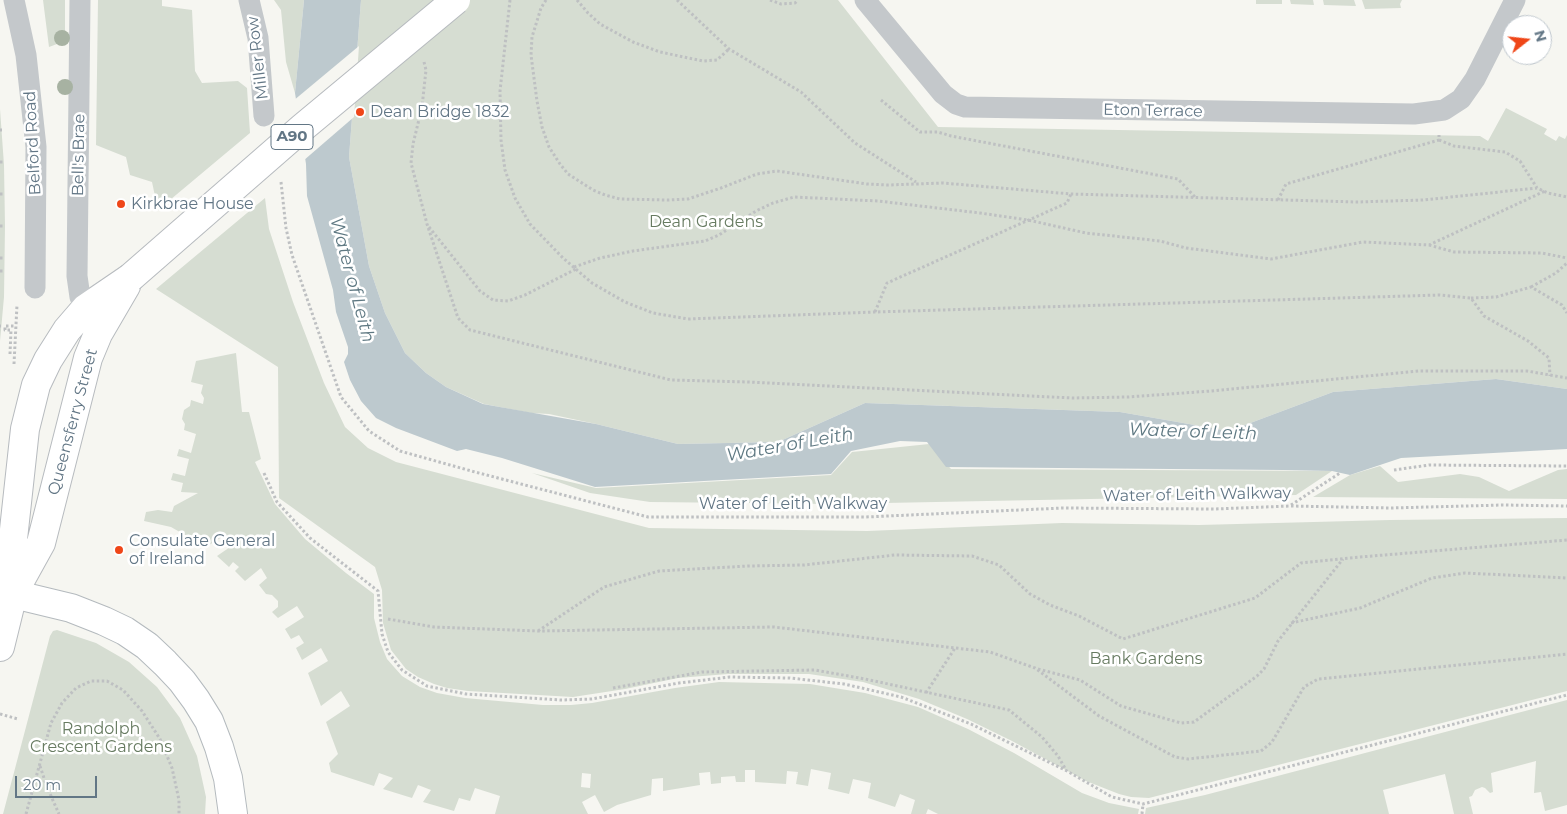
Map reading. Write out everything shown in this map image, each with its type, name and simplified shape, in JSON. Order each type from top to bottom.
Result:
[{"type":"main road","name":"A90","points":[[130,278],[302,128],[456,0]]},
{"type":"main road","name":"Queensferry Street","points":[[0,647],[13,594],[13,540],[25,429],[36,385],[48,360],[67,330],[86,308],[130,278]]},
{"type":"main road","name":"Queensferry Street","points":[[13,594],[41,543],[88,358],[110,312],[130,278]]},
{"type":"main road","points":[[13,594],[71,608],[104,620],[147,646],[165,663],[182,681],[209,721],[228,778],[233,814]]},
{"type":"street","name":"Belford Road","points":[[14,0],[26,54],[36,147],[35,288]]},
{"type":"street","name":"Bell's Brae","points":[[80,0],[77,276],[78,290],[86,308]]},
{"type":"street","name":"Miller Row","points":[[249,0],[258,38],[264,116]]},
{"type":"street","name":"Eton Terrace","points":[[865,0],[943,94],[956,104],[965,107],[1424,114],[1453,106],[1468,90],[1515,0]]},
{"type":"path","points":[[510,0],[500,91],[500,140],[505,170],[515,198],[530,224],[592,283],[626,302],[653,313],[688,319],[1412,295],[1472,298],[1496,297],[1531,287],[1556,273],[1567,263]]},
{"type":"path","points":[[546,0],[541,8],[532,37],[531,55],[542,127],[549,147],[568,174],[594,190],[605,195],[620,198],[688,199],[757,174],[777,170],[867,184],[944,183],[1072,194],[1357,202],[1423,200],[1537,188],[1567,197]]},
{"type":"path","points":[[577,0],[600,24],[633,42],[660,52],[703,61],[718,60],[729,49]]},
{"type":"path","points":[[677,0],[729,49],[801,92],[855,142],[917,183]]},
{"type":"path","points":[[770,0],[781,4],[795,3],[798,0]]},
{"type":"path","points":[[423,59],[426,70],[422,107],[413,144],[411,163],[427,224],[458,318],[470,330],[671,380],[1072,398],[1128,397],[1211,391],[1419,371],[1526,371],[1567,378]]},
{"type":"path","points":[[881,100],[920,132],[938,132],[1178,179],[1196,198]]},
{"type":"path","points":[[949,127],[951,136]]},
{"type":"path","points":[[1278,200],[1286,184],[1439,138],[1454,146],[1505,152],[1520,160],[1537,188]]},
{"type":"path","name":"Water of Leith Walkway","points":[[280,176],[286,228],[292,255],[341,397],[369,431],[400,451],[648,517],[866,517],[1063,508],[1215,509],[1290,506],[1390,508],[1503,505],[1567,506]]},
{"type":"path","points":[[1429,245],[1545,191]]},
{"type":"path","points":[[0,194],[5,194]]},
{"type":"path","points":[[875,312],[887,282],[1067,202],[1072,194]]},
{"type":"path","points":[[427,224],[480,291],[493,300],[508,301],[525,295],[575,268],[600,258],[633,251],[705,241],[719,235],[756,211],[773,203],[794,197],[878,201],[980,213],[1028,220],[1086,233],[1160,241],[1186,248],[1271,259],[1363,242],[1429,245],[1454,252],[1542,253],[1567,258]]},
{"type":"path","points":[[0,226],[5,226]]},
{"type":"path","points":[[1531,287],[1562,305],[1567,313]]},
{"type":"path","points":[[1472,298],[1484,316],[1528,341],[1549,358],[1550,376]]},
{"type":"path","points":[[10,354],[11,330],[4,330],[5,326],[16,326]]},
{"type":"path","points":[[1394,470],[1429,465],[1567,466]]},
{"type":"path","points":[[264,473],[277,502],[310,538],[378,591],[382,634],[388,652],[402,670],[427,686],[466,694],[561,700],[592,699],[679,683],[730,677],[790,678],[844,684],[902,697],[971,724],[1067,771],[1112,797],[1143,804],[1567,695]]},
{"type":"path","points":[[1290,506],[1340,473]]},
{"type":"path","points":[[538,631],[604,587],[659,571],[804,565],[895,555],[972,556],[1000,565],[1030,594],[1050,605],[1079,616],[1122,639],[1255,598],[1301,563],[1567,540]]},
{"type":"path","points":[[388,619],[434,627],[538,631],[774,627],[990,652],[1035,668],[1080,680],[1121,706],[1182,723],[1194,722],[1264,669],[1278,641],[1344,558]]},
{"type":"path","points":[[1291,623],[1360,608],[1440,576],[1465,573],[1567,578]]},
{"type":"path","points":[[926,693],[955,648]]},
{"type":"path","points":[[1035,668],[1099,716],[1175,757],[1188,759],[1261,751],[1272,742],[1304,687],[1318,680],[1567,654]]},
{"type":"path","points":[[613,688],[702,672],[815,670],[865,679],[1009,710],[1042,737],[1058,756],[1067,771]]},
{"type":"path","points":[[26,814],[51,723],[62,703],[76,688],[91,681],[108,681],[123,690],[142,711],[160,739],[172,768],[179,800],[179,814]]},
{"type":"path","points":[[0,714],[18,719]]},
{"type":"path","points":[[39,764],[46,787],[59,814]]},
{"type":"path","points":[[1142,814],[1143,804]]},
{"type":"green space","points":[[43,0],[65,0],[65,41],[49,47]]},
{"type":"green space","points":[[98,0],[162,0],[162,6],[192,10],[195,71],[202,83],[238,81],[247,88],[250,133],[158,210],[152,182],[130,175],[126,157],[96,145]]},
{"type":"green space","points":[[274,0],[304,0],[295,93],[286,62],[281,10]]},
{"type":"green space","name":"Dean Gardens","points":[[361,0],[838,0],[938,127],[1480,136],[1488,141],[1506,108],[1547,129],[1544,134],[1556,141],[1559,136],[1565,139],[1567,135],[1567,389],[1496,379],[1333,392],[1229,431],[1120,412],[865,403],[778,442],[678,444],[549,414],[531,413],[484,404],[446,387],[426,373],[405,353],[385,313],[369,266],[349,157]]},
{"type":"green space","points":[[1256,0],[1282,0],[1282,4],[1256,4]]},
{"type":"green space","points":[[1290,0],[1313,0],[1314,5],[1291,4]]},
{"type":"green space","points":[[1323,0],[1354,0],[1356,6],[1324,5]]},
{"type":"green space","points":[[1362,0],[1402,0],[1401,8],[1365,9]]},
{"type":"green space","points":[[0,109],[4,165],[5,226],[4,297],[0,341]]},
{"type":"green space","name":"Bank Gardens","points":[[265,198],[269,229],[293,302],[324,383],[345,427],[368,448],[396,462],[649,528],[867,531],[1062,523],[1199,525],[1567,518],[1567,691],[1149,798],[1119,794],[1086,781],[967,719],[919,699],[863,682],[809,674],[728,674],[678,678],[573,697],[468,691],[434,684],[406,669],[391,650],[383,623],[382,590],[375,567],[279,498],[278,367],[156,289]]},
{"type":"green space","points":[[236,353],[242,412],[249,412],[261,459],[255,462],[275,504],[305,539],[374,594],[374,618],[380,642],[387,659],[402,676],[420,687],[437,693],[465,698],[543,705],[592,703],[719,682],[810,684],[865,693],[918,707],[968,729],[1014,753],[1082,793],[1109,803],[1139,809],[1138,814],[938,814],[928,809],[926,814],[911,814],[915,800],[900,794],[895,807],[868,798],[871,783],[853,779],[849,794],[828,789],[831,773],[811,769],[808,786],[796,784],[798,772],[787,771],[786,784],[755,782],[755,770],[745,770],[745,782],[736,782],[735,776],[721,777],[721,783],[711,784],[710,772],[699,773],[700,785],[663,791],[663,778],[652,779],[651,795],[617,805],[604,812],[595,795],[582,802],[588,814],[495,814],[500,796],[475,788],[470,801],[459,798],[454,811],[423,802],[431,790],[418,785],[412,798],[383,789],[393,778],[379,773],[374,786],[331,772],[329,763],[338,754],[326,722],[350,706],[341,691],[321,706],[308,673],[328,661],[321,648],[302,660],[296,648],[304,643],[299,635],[291,639],[285,629],[304,617],[297,606],[278,618],[272,612],[278,607],[278,601],[272,595],[266,594],[259,585],[267,578],[261,568],[245,581],[235,571],[239,567],[233,562],[229,567],[217,556],[233,545],[225,535],[206,547],[171,527],[144,521],[146,512],[158,510],[172,512],[174,506],[198,493],[181,492],[183,483],[171,480],[173,473],[185,476],[189,459],[177,456],[179,449],[191,453],[196,434],[184,430],[185,424],[182,419],[184,410],[190,406],[191,400],[203,404],[204,398],[201,393],[203,385],[191,382],[196,361]],"holes":[[[582,773],[591,774],[590,788],[581,787]]]},
{"type":"green space","points":[[929,444],[951,469],[1332,471],[1296,495],[833,504],[650,502],[590,493],[532,473],[596,488],[831,475],[852,452]]},
{"type":"green space","points":[[1380,466],[1398,482],[1460,474],[1479,477],[1509,491],[1558,470],[1567,469],[1567,499],[1313,497],[1350,475]]},
{"type":"green space","name":"Randolph Crescent Gardens","points":[[57,630],[96,643],[129,662],[157,687],[180,718],[197,756],[206,797],[205,814],[3,814],[50,636],[53,631]]},
{"type":"green space","points":[[1567,700],[1567,805],[1545,811],[1541,792],[1534,793],[1536,761],[1491,773],[1493,792],[1490,793],[1482,787],[1475,790],[1472,796],[1469,797],[1473,814],[1454,814],[1445,774],[1383,790],[1389,814],[1145,814],[1146,808],[1205,795]]},
{"type":"water","name":"Water of Leith","points":[[304,0],[361,0],[349,157],[369,266],[385,313],[405,353],[426,373],[446,387],[483,404],[596,424],[678,444],[778,442],[865,403],[1120,412],[1229,431],[1333,392],[1496,379],[1567,389],[1567,449],[1401,458],[1350,475],[1332,471],[1283,470],[946,467],[927,442],[900,441],[851,451],[831,474],[595,487],[502,458],[466,449],[457,451],[396,428],[376,418],[361,401],[350,380],[344,362],[348,354],[348,347],[336,312],[333,290],[307,196],[306,164],[295,93]]},
{"type":"pier","points":[[359,46],[354,117],[303,161],[293,101]]},
{"type":"place","name":"Dean Bridge 1832","points":[[360,112]]},
{"type":"place","name":"Kirkbrae House","points":[[121,204]]},
{"type":"place","name":"Consulate General of Ireland","points":[[119,550]]}]
